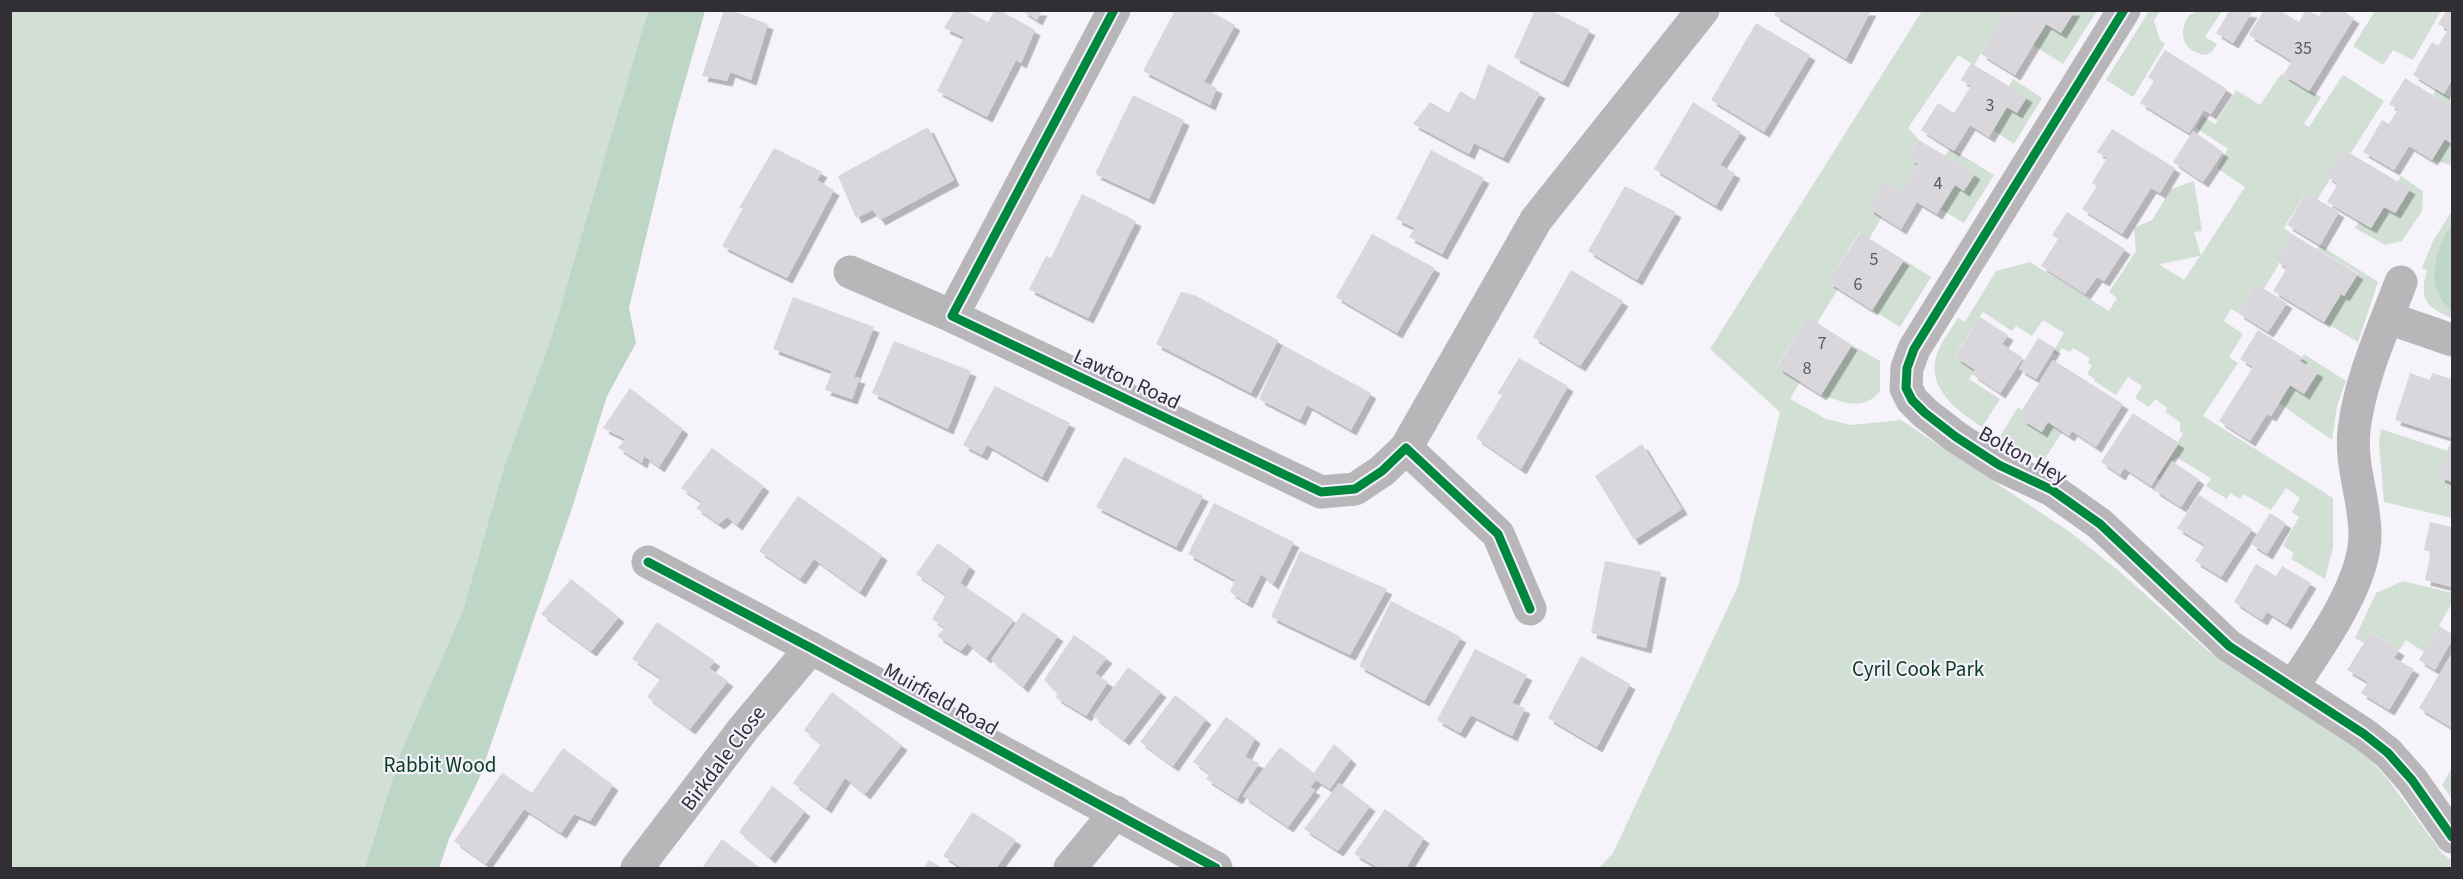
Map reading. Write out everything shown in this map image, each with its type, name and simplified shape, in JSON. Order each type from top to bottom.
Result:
[{"type":"street","points":[[952,316],[1114,10]]},
{"type":"street","name":"Lawton Road","points":[[850,272],[952,316],[1322,492],[1355,489],[1382,471],[1406,448],[1536,220],[1703,10]]},
{"type":"street","name":"Bolton Hey","points":[[2124,10],[1914,349],[1907,368],[1906,388],[1912,400],[1956,437],[2000,465],[2052,490],[2100,524],[2229,646],[2293,686],[2388,753],[2412,780],[2452,837]]},
{"type":"street","points":[[2293,686],[2335,622],[2362,555],[2366,536],[2353,453],[2357,405],[2401,282]]},
{"type":"street","points":[[2388,318],[2452,340]]},
{"type":"street","points":[[1406,448],[1498,534],[1530,609]]},
{"type":"street","name":"Muirfield Road","points":[[648,562],[1116,812],[1216,868]]},
{"type":"street","name":"Birkdale Close","points":[[637,868],[744,728],[811,648]]},
{"type":"street","points":[[1070,868],[1116,812]]},
{"type":"green space","points":[[10,11],[648,11],[551,338],[504,467],[463,610],[400,754],[365,868],[11,868]]},
{"type":"green space","name":"Rabbit Wood","points":[[648,11],[705,11],[673,124],[629,308],[636,343],[607,396],[573,505],[479,779],[449,839],[439,868],[365,868],[400,754],[463,610],[504,467],[551,338]]},
{"type":"green space","name":"Cyril Cook Park","points":[[1922,11],[2007,11],[1974,65],[1958,55],[1908,128],[1919,140],[1909,158],[1918,164],[1902,191],[1885,181],[1882,217],[1869,239],[1859,233],[1828,282],[1838,289],[1817,323],[1808,317],[1777,366],[1800,382],[1790,399],[1826,419],[1851,425],[1901,420],[2070,532],[2119,571],[2207,650],[2361,750],[2387,778],[2442,853],[2452,861],[2452,868],[1599,868],[1613,853],[1738,586],[1780,412],[1710,349]]},
{"type":"green space","points":[[2075,11],[2097,11],[2063,64],[2033,45],[2046,24],[2061,33]]},
{"type":"green space","points":[[2149,11],[2160,11],[2154,21],[2160,40],[2165,44],[2133,97],[2106,80]]},
{"type":"green space","points":[[2198,11],[2222,11],[2205,37],[2217,44],[2212,52],[2206,55],[2192,50],[2184,41],[2185,22],[2189,15]]},
{"type":"green space","points":[[2375,11],[2441,11],[2413,60],[2393,50],[2383,65],[2353,46]]},
{"type":"green space","points":[[2281,74],[2321,97],[2304,124],[2309,127],[2343,75],[2384,101],[2351,153],[2343,149],[2327,176],[2330,179],[2317,200],[2305,194],[2284,228],[2292,234],[2276,261],[2279,264],[2264,289],[2256,284],[2238,313],[2231,309],[2224,321],[2243,334],[2229,357],[2238,363],[2203,416],[2333,498],[2333,548],[2325,579],[2291,559],[2294,553],[2283,546],[2299,517],[2292,512],[2300,498],[2286,488],[2271,510],[2243,494],[2240,499],[2230,493],[2227,499],[2206,486],[2211,478],[2176,457],[2160,480],[2156,478],[2183,434],[2180,431],[2180,422],[2165,412],[2167,408],[2155,399],[2149,407],[2135,398],[2142,386],[2128,377],[2116,395],[2087,374],[2092,366],[2088,363],[2090,358],[2073,348],[2070,352],[2062,348],[2057,355],[2053,352],[2064,333],[2043,320],[2032,336],[2016,326],[2012,331],[1983,312],[1955,356],[1975,370],[1969,379],[2000,399],[1982,427],[1954,406],[1940,388],[1936,378],[1937,354],[1944,340],[1958,318],[1965,322],[1996,271],[2030,262],[2109,311],[2117,298],[2109,292],[2136,251],[2134,228],[2152,220],[2171,189],[2194,181],[2202,231],[2194,232],[2201,255],[2245,187],[2217,168],[2228,149],[2196,128],[2203,116],[2215,124],[2236,90],[2260,105]],"holes":[[[2200,256],[2184,280],[2160,265],[2160,264]]]},
{"type":"green space","points":[[2013,79],[2042,98],[2014,144],[1993,130],[2007,107],[2017,113],[2027,97],[2009,86]]},
{"type":"green space","points":[[2436,89],[2452,99],[2452,107],[2433,95]]},
{"type":"green space","points":[[2445,139],[2452,144],[2451,165],[2432,160]]},
{"type":"green space","points":[[1950,148],[1994,175],[1964,223],[1940,209],[1955,185],[1964,190],[1974,174],[1945,156]]},
{"type":"green space","points":[[2401,176],[2423,191],[2422,211],[2402,241],[2385,245],[2355,228],[2359,222],[2371,228],[2384,207],[2396,213],[2410,189],[2397,182]]},
{"type":"green space","points":[[2452,211],[2452,226],[2440,246],[2435,281],[2442,301],[2452,311],[2452,318],[2436,310],[2426,301],[2424,288],[2427,270],[2422,268],[2433,241]]},
{"type":"green space","points":[[2452,226],[2452,311],[2439,295],[2434,273],[2440,246]]},
{"type":"green space","points":[[2320,245],[2378,282],[2358,342],[2324,322],[2341,294],[2344,296],[2358,273],[2317,249]]},
{"type":"green space","points":[[1904,260],[1931,277],[1900,327],[1873,310]]},
{"type":"green space","points":[[1852,345],[1880,361],[1880,391],[1867,401],[1853,404],[1821,395]]},
{"type":"green space","points":[[2304,354],[2346,381],[2337,406],[2332,440],[2279,403],[2290,385],[2304,394],[2318,373],[2300,361]]},
{"type":"green space","points":[[2018,407],[2025,412],[2022,419],[2041,432],[2048,422],[2062,432],[2043,462],[1999,438]]},
{"type":"green space","points":[[2381,429],[2448,451],[2439,477],[2452,482],[2452,518],[2384,502],[2379,443]]},
{"type":"green space","points":[[2403,581],[2452,593],[2452,603],[2424,652],[2406,640],[2399,650],[2371,633],[2364,643],[2355,638],[2376,593]]},
{"type":"green space","points":[[2452,768],[2452,799],[2442,785]]},
{"type":"building","points":[[724,10],[730,10],[768,24],[751,80],[730,72],[727,81],[702,76]]},
{"type":"building","points":[[955,10],[964,10],[988,22],[995,10],[999,10],[1035,30],[1021,63],[1016,60],[987,117],[937,91],[964,37],[944,28]]},
{"type":"building","points":[[1021,10],[1042,10],[1037,20]]},
{"type":"building","points":[[1175,10],[1208,10],[1235,25],[1204,82],[1217,88],[1210,105],[1143,71]]},
{"type":"building","points":[[1535,10],[1550,10],[1590,30],[1563,82],[1514,57]]},
{"type":"building","points":[[1777,10],[1871,10],[1846,59],[1774,15]]},
{"type":"building","points":[[2007,10],[2075,10],[2061,33],[2046,24],[2015,75],[1981,54]]},
{"type":"building","points":[[2230,10],[2252,12],[2233,43],[2216,33]]},
{"type":"building","points":[[2264,10],[2279,10],[2299,22],[2306,10],[2319,16],[2323,10],[2341,10],[2354,18],[2309,91],[2283,75],[2292,61],[2249,35]]},
{"type":"building","points":[[2447,10],[2452,10],[2452,79],[2444,94],[2413,75],[2432,42],[2438,46],[2448,30],[2438,24]]},
{"type":"building","points":[[1756,23],[1810,55],[1764,132],[1711,100]]},
{"type":"building","points":[[2165,50],[2227,89],[2211,114],[2204,110],[2189,133],[2140,103],[2154,81],[2148,77]]},
{"type":"building","points":[[1971,63],[2027,97],[2017,113],[2007,107],[1989,137],[1970,125],[1954,151],[1921,130],[1938,103],[1954,113],[1971,86],[1961,80]]},
{"type":"building","points":[[1488,64],[1540,93],[1503,158],[1474,143],[1469,154],[1413,124],[1430,102],[1449,113],[1460,91],[1475,100]]},
{"type":"building","points":[[2405,78],[2452,107],[2452,144],[2445,139],[2432,160],[2409,146],[2394,170],[2363,152],[2382,120],[2389,124],[2398,109],[2389,104]]},
{"type":"building","points":[[1133,95],[1184,120],[1149,199],[1095,174]]},
{"type":"building","points":[[1693,102],[1741,132],[1720,165],[1735,173],[1716,206],[1654,169]]},
{"type":"building","points":[[928,127],[954,180],[880,220],[873,210],[856,218],[838,176]]},
{"type":"building","points":[[2112,129],[2175,168],[2160,193],[2151,188],[2122,234],[2082,209],[2097,186],[2092,183],[2107,158],[2097,152]]},
{"type":"building","points":[[2193,131],[2223,152],[2203,182],[2173,162]]},
{"type":"building","points":[[1919,140],[1975,174],[1964,191],[1955,185],[1937,214],[1917,202],[1901,229],[1868,208],[1885,181],[1902,191],[1918,164],[1909,158]]},
{"type":"building","points":[[774,148],[822,172],[817,180],[834,190],[787,278],[722,246],[743,208],[739,208]]},
{"type":"building","points":[[2343,149],[2410,189],[2395,213],[2384,207],[2371,228],[2327,202],[2338,184],[2326,176]]},
{"type":"building","points":[[1431,150],[1484,178],[1442,254],[1409,237],[1415,228],[1396,219]]},
{"type":"building","points":[[1625,186],[1676,212],[1637,280],[1588,251]]},
{"type":"building","points":[[2306,193],[2339,212],[2320,245],[2287,225]]},
{"type":"building","points":[[1082,194],[1136,221],[1088,318],[1029,289],[1046,256],[1051,258]]},
{"type":"building","points":[[2067,212],[2125,249],[2104,281],[2097,277],[2085,294],[2041,266],[2058,239],[2052,235]]},
{"type":"building","points":[[1860,233],[1904,260],[1872,310],[1828,282]]},
{"type":"building","points":[[1372,234],[1435,268],[1397,333],[1336,297]]},
{"type":"building","points":[[2292,234],[2358,274],[2344,296],[2341,294],[2324,322],[2273,291],[2287,268],[2276,261]]},
{"type":"building","points":[[1571,270],[1623,301],[1580,366],[1533,337]]},
{"type":"building","points":[[2256,284],[2287,303],[2268,332],[2238,313]]},
{"type":"building","points":[[1181,292],[1194,295],[1278,340],[1251,393],[1156,344]]},
{"type":"building","points":[[793,297],[874,327],[854,377],[860,378],[852,399],[825,390],[832,371],[773,349]]},
{"type":"building","points":[[1808,317],[1852,345],[1821,395],[1777,367]]},
{"type":"building","points":[[1980,317],[2008,335],[2002,344],[2023,358],[2000,393],[1972,374],[1975,370],[1955,357]]},
{"type":"building","points":[[2258,330],[2302,357],[2300,361],[2318,372],[2304,394],[2290,385],[2271,416],[2267,414],[2250,441],[2219,421],[2253,367],[2240,359]]},
{"type":"building","points":[[2038,338],[2055,348],[2036,379],[2019,369]]},
{"type":"building","points":[[894,341],[971,371],[948,429],[872,393]]},
{"type":"building","points":[[1283,345],[1371,393],[1351,430],[1307,405],[1300,420],[1259,399]]},
{"type":"building","points":[[1519,358],[1568,386],[1521,469],[1476,438],[1502,395],[1497,394]]},
{"type":"building","points":[[2053,360],[2123,404],[2096,447],[2072,431],[2069,436],[2048,422],[2042,432],[2021,419],[2025,412],[2022,410]]},
{"type":"building","points":[[2410,373],[2430,380],[2432,373],[2452,379],[2452,438],[2395,420]]},
{"type":"building","points":[[995,386],[1070,423],[1042,477],[987,445],[982,455],[963,445]]},
{"type":"building","points":[[630,388],[683,429],[659,467],[644,456],[642,463],[618,448],[625,439],[603,428]]},
{"type":"building","points":[[2133,413],[2179,443],[2151,486],[2124,468],[2120,475],[2101,462]]},
{"type":"building","points":[[2450,443],[2452,444],[2452,482],[2439,477]]},
{"type":"building","points":[[1642,444],[1682,509],[1634,540],[1595,476]]},
{"type":"building","points":[[712,448],[764,486],[737,525],[727,517],[719,524],[696,508],[702,502],[681,488]]},
{"type":"building","points":[[1124,457],[1203,496],[1176,547],[1096,507]]},
{"type":"building","points":[[2172,461],[2199,479],[2181,507],[2154,490]]},
{"type":"building","points":[[2199,495],[2252,529],[2221,577],[2195,561],[2205,545],[2177,528]]},
{"type":"building","points":[[798,496],[882,555],[860,592],[814,559],[800,579],[759,551]]},
{"type":"building","points":[[1214,503],[1294,542],[1273,584],[1261,574],[1247,603],[1230,592],[1235,580],[1188,554]]},
{"type":"building","points":[[2270,513],[2286,523],[2267,554],[2251,544]]},
{"type":"building","points":[[2430,522],[2452,527],[2452,587],[2425,580],[2431,552],[2424,550]]},
{"type":"building","points":[[938,543],[970,566],[960,583],[1014,620],[986,658],[967,643],[961,651],[937,636],[945,628],[932,619],[946,595],[916,574]]},
{"type":"building","points":[[1300,551],[1387,589],[1350,655],[1271,617]]},
{"type":"building","points":[[1605,561],[1661,572],[1646,648],[1591,633]]},
{"type":"building","points":[[2256,564],[2276,576],[2282,566],[2311,583],[2286,624],[2267,612],[2262,620],[2234,602]]},
{"type":"building","points":[[571,579],[619,617],[591,651],[541,614]]},
{"type":"building","points":[[1391,601],[1461,637],[1424,701],[1359,666]]},
{"type":"building","points":[[1023,612],[1058,636],[1023,687],[991,660]]},
{"type":"building","points":[[657,622],[715,661],[709,668],[728,681],[690,729],[647,697],[661,678],[632,659]]},
{"type":"building","points":[[2439,626],[2452,634],[2452,640],[2435,670],[2419,660]]},
{"type":"building","points":[[2370,633],[2399,650],[2394,658],[2414,669],[2389,710],[2361,693],[2368,682],[2347,670]]},
{"type":"building","points":[[1074,635],[1107,658],[1095,673],[1108,682],[1086,716],[1055,697],[1058,694],[1044,680]]},
{"type":"building","points":[[1475,649],[1527,675],[1512,703],[1525,708],[1512,736],[1471,715],[1460,733],[1437,720]]},
{"type":"building","points":[[2452,653],[2452,728],[2419,708]]},
{"type":"building","points":[[1581,656],[1630,684],[1597,747],[1548,718]]},
{"type":"building","points":[[1128,667],[1161,692],[1124,740],[1093,716]]},
{"type":"building","points":[[832,692],[902,745],[865,794],[845,778],[826,808],[793,783],[821,744],[804,730]]},
{"type":"building","points":[[1175,695],[1206,719],[1173,766],[1140,742]]},
{"type":"building","points":[[1226,717],[1255,738],[1245,757],[1259,763],[1237,799],[1206,779],[1210,774],[1193,762]]},
{"type":"building","points":[[1334,744],[1351,759],[1330,789],[1316,780],[1310,787],[1315,790],[1288,827],[1243,796],[1280,747],[1314,773]]},
{"type":"building","points":[[563,748],[613,785],[590,821],[574,814],[561,833],[524,809],[486,864],[454,841],[502,773],[532,793]]},
{"type":"building","points":[[1339,783],[1370,806],[1338,851],[1304,829]]},
{"type":"building","points":[[772,786],[805,811],[770,858],[739,832]]},
{"type":"building","points":[[1385,809],[1424,838],[1406,868],[1379,868],[1354,854]]},
{"type":"building","points":[[972,812],[1016,840],[996,868],[962,868],[943,856]]},
{"type":"building","points":[[722,839],[760,868],[702,868]]},
{"type":"building","points":[[929,860],[942,868],[924,868]]},
{"type":"cycle path","points":[[1114,10],[952,316],[1321,492],[1355,489],[1382,471],[1406,448],[1498,534],[1530,609]]},
{"type":"cycle path","points":[[2124,10],[1914,349],[1907,368],[1906,388],[1912,400],[1925,413],[1956,437],[1999,465],[2052,490],[2100,524],[2229,646],[2364,734],[2388,753],[2412,780],[2452,837]]},
{"type":"cycle path","points":[[648,562],[1216,868]]}]
